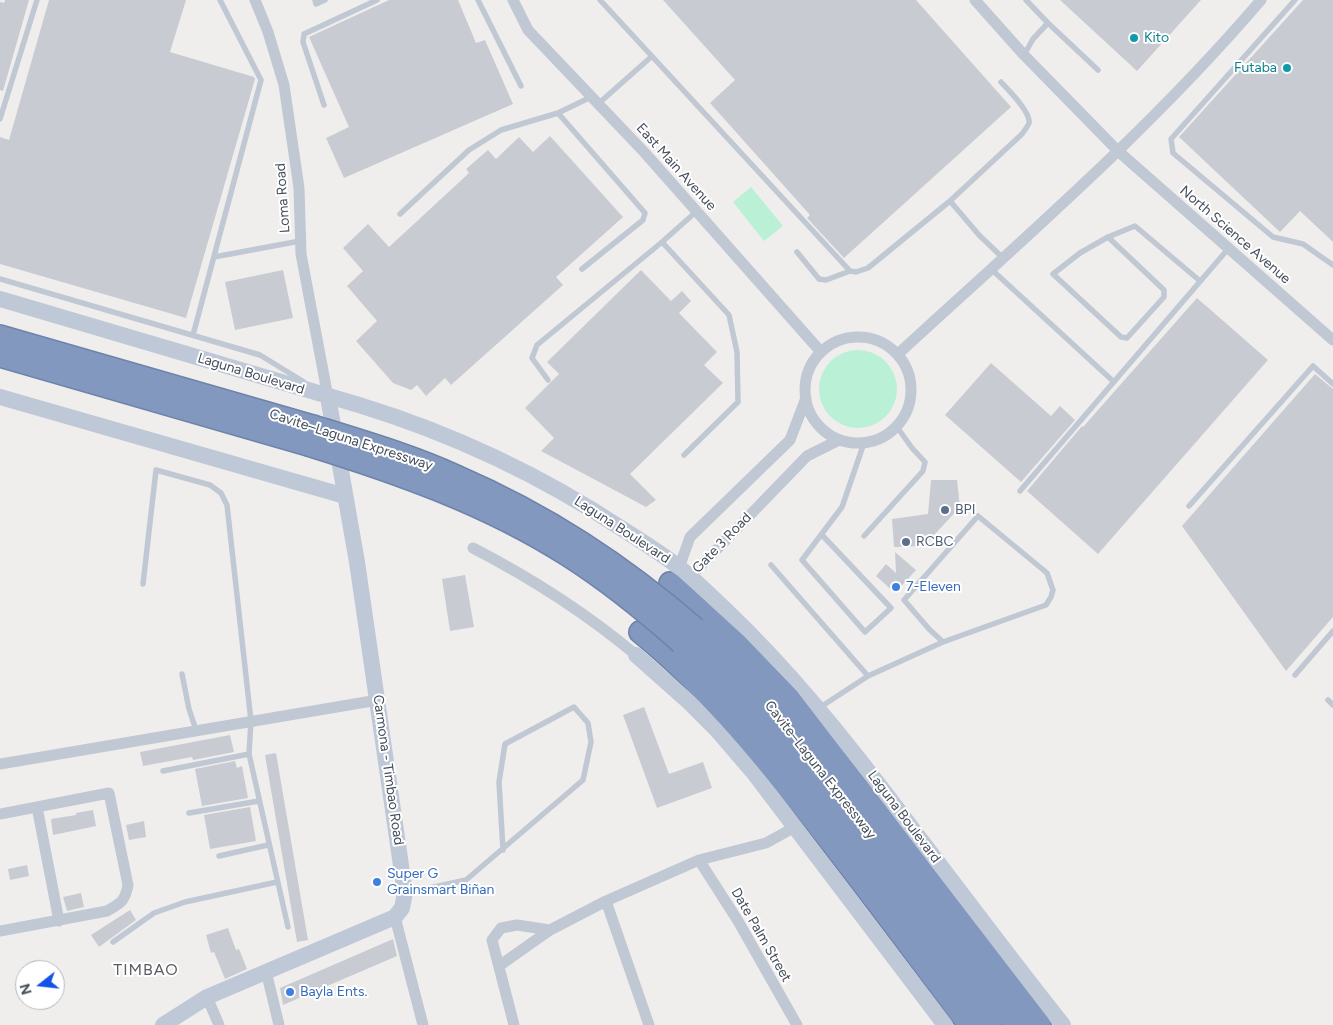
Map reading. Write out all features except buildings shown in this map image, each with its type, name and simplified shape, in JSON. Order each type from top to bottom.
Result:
[{"type":"highway","name":"Cavite–Laguna Expressway","points":[[0,336],[310,436],[370,464],[483,509],[532,535],[600,576],[744,676],[816,760],[905,881],[1016,1025]]},
{"type":"highway","name":"Cavite–Laguna Expressway","points":[[0,356],[310,436]]},
{"type":"highway","points":[[680,580],[793,704],[1040,1025]]},
{"type":"highway","name":"Cavite–Laguna Expressway","points":[[688,636],[801,773],[991,1025]]},
{"type":"highway","points":[[643,643],[702,688],[773,767],[969,1025]]},
{"type":"main road","name":"Laguna Boulevard","points":[[0,299],[414,423],[464,443],[528,473],[590,507],[680,580],[747,630],[819,708],[1063,1025]]},
{"type":"main road","points":[[0,397],[345,496]]},
{"type":"main road","name":"Carmona - Timbao Road","points":[[328,397],[357,562],[405,893],[402,908],[395,918]]},
{"type":"main road","name":"Gate 3 Road","points":[[643,643],[680,580]]},
{"type":"main road","points":[[643,643],[660,675],[716,729],[753,772],[945,1025]]},
{"type":"main road","points":[[162,1025],[207,997],[395,918]]},
{"type":"street","name":"Loma Road","points":[[255,0],[268,32],[284,84],[299,188],[301,254],[328,397]]},
{"type":"street","name":"East Main Avenue","points":[[513,0],[528,30],[697,211],[821,352]]},
{"type":"street","name":"North Science Avenue","points":[[975,0],[1024,54],[1118,151],[1333,340]]},
{"type":"street","points":[[898,354],[1118,151],[1233,33],[1261,0]]},
{"type":"street","points":[[862,337],[879,340],[898,354],[909,374],[912,388],[906,415],[897,427],[882,438],[856,444],[839,440],[826,432],[815,420],[806,398],[805,386],[813,362],[821,352],[844,338],[862,337]]},
{"type":"street","name":"Gate 3 Road","points":[[680,580],[690,537],[790,440],[806,398]]},
{"type":"street","name":"Gate 3 Road","points":[[680,580],[807,456],[839,440]]},
{"type":"street","points":[[473,548],[514,569],[607,631],[643,643]]},
{"type":"street","points":[[0,764],[378,700]]},
{"type":"street","points":[[0,814],[109,793],[128,885],[126,897],[120,904],[107,911],[0,931]]},
{"type":"street","points":[[37,807],[59,921]]},
{"type":"street","points":[[500,966],[550,930],[606,901],[698,860],[766,843],[795,827]]},
{"type":"street","name":"Date Palm Street","points":[[698,860],[738,921],[798,1025]]},
{"type":"street","points":[[606,901],[649,1025]]},
{"type":"street","points":[[395,918],[423,1025]]},
{"type":"street","points":[[514,1025],[492,940],[501,928],[517,925],[550,930]]},
{"type":"street","points":[[266,971],[279,1025]]},
{"type":"street","points":[[207,997],[219,1025]]},
{"type":"lane","points":[[0,119],[37,0]]},
{"type":"lane","points":[[193,335],[261,80],[220,0]]},
{"type":"lane","points":[[315,0],[316,4],[325,0]]},
{"type":"lane","points":[[324,105],[303,42],[304,34],[377,0]]},
{"type":"lane","points":[[478,0],[521,86]]},
{"type":"lane","points":[[600,0],[850,271]]},
{"type":"lane","points":[[1026,0],[1098,70]]},
{"type":"lane","points":[[1295,0],[1172,139],[1173,153],[1273,237],[1303,244],[1333,265]]},
{"type":"lane","points":[[1024,54],[1033,39],[1048,23]]},
{"type":"lane","points":[[400,214],[468,150],[501,130],[594,100],[651,57]]},
{"type":"lane","points":[[797,252],[819,279],[826,280],[850,271],[856,272],[868,268],[950,201],[1022,134],[1029,124],[1023,107],[1002,82]]},
{"type":"lane","points":[[558,112],[645,213],[643,220],[582,269]]},
{"type":"lane","points":[[950,201],[979,235],[1003,258]]},
{"type":"lane","points":[[548,380],[532,358],[537,345],[697,211]]},
{"type":"lane","points":[[1108,237],[1164,290],[1164,297],[1126,338],[1121,337],[1053,274],[1080,253],[1108,237],[1135,226],[1200,281]]},
{"type":"lane","points":[[214,258],[301,241]]},
{"type":"lane","points":[[662,242],[728,315],[737,352],[738,402],[684,455]]},
{"type":"lane","points":[[1020,491],[1228,249]]},
{"type":"lane","points":[[991,269],[1114,382]]},
{"type":"lane","points":[[0,279],[260,355],[328,397]]},
{"type":"lane","points":[[1189,506],[1313,366],[1333,384]]},
{"type":"lane","points":[[864,536],[923,471],[925,462],[897,427]]},
{"type":"lane","points":[[822,535],[892,608],[865,632],[802,560],[842,508],[864,443]]},
{"type":"lane","points":[[143,584],[156,470],[210,485],[221,493],[226,505],[252,721],[248,754],[288,927]]},
{"type":"lane","points":[[819,708],[868,676],[943,642],[1046,605],[1053,590],[1048,573],[978,516],[904,600],[918,618],[943,642]]},
{"type":"lane","points":[[771,565],[868,676]]},
{"type":"lane","points":[[1294,675],[1333,631]]},
{"type":"lane","points":[[182,674],[189,709],[196,730]]},
{"type":"lane","points":[[405,893],[466,880],[503,850],[583,780],[591,742],[588,723],[574,706],[505,744],[499,782],[503,850]]},
{"type":"lane","points":[[163,771],[248,754]]},
{"type":"lane","points":[[189,814],[259,801]]},
{"type":"lane","points":[[219,856],[268,846]]},
{"type":"lane","points":[[113,942],[154,913],[185,902],[277,882]]},
{"type":"green space","points":[[751,187],[783,226],[764,241],[733,202]]},
{"type":"green space","points":[[858,350],[873,353],[890,367],[894,374],[897,389],[894,404],[880,421],[873,425],[858,428],[843,425],[826,411],[822,404],[819,389],[822,374],[836,357],[843,353]]},
{"type":"place","name":"Kito","points":[[1134,38]]},
{"type":"place","name":"Futaba","points":[[1287,68]]},
{"type":"place","name":"BPI","points":[[945,510]]},
{"type":"place","name":"RCBC","points":[[906,542]]},
{"type":"place","name":"7-Eleven","points":[[896,587]]},
{"type":"place","name":"Super G Grainsmart Biñan","points":[[377,882]]},
{"type":"place","name":"Bayla Ents.","points":[[290,992]]},
{"type":"district","name":"TIMBAO","points":[[146,970]]}]
